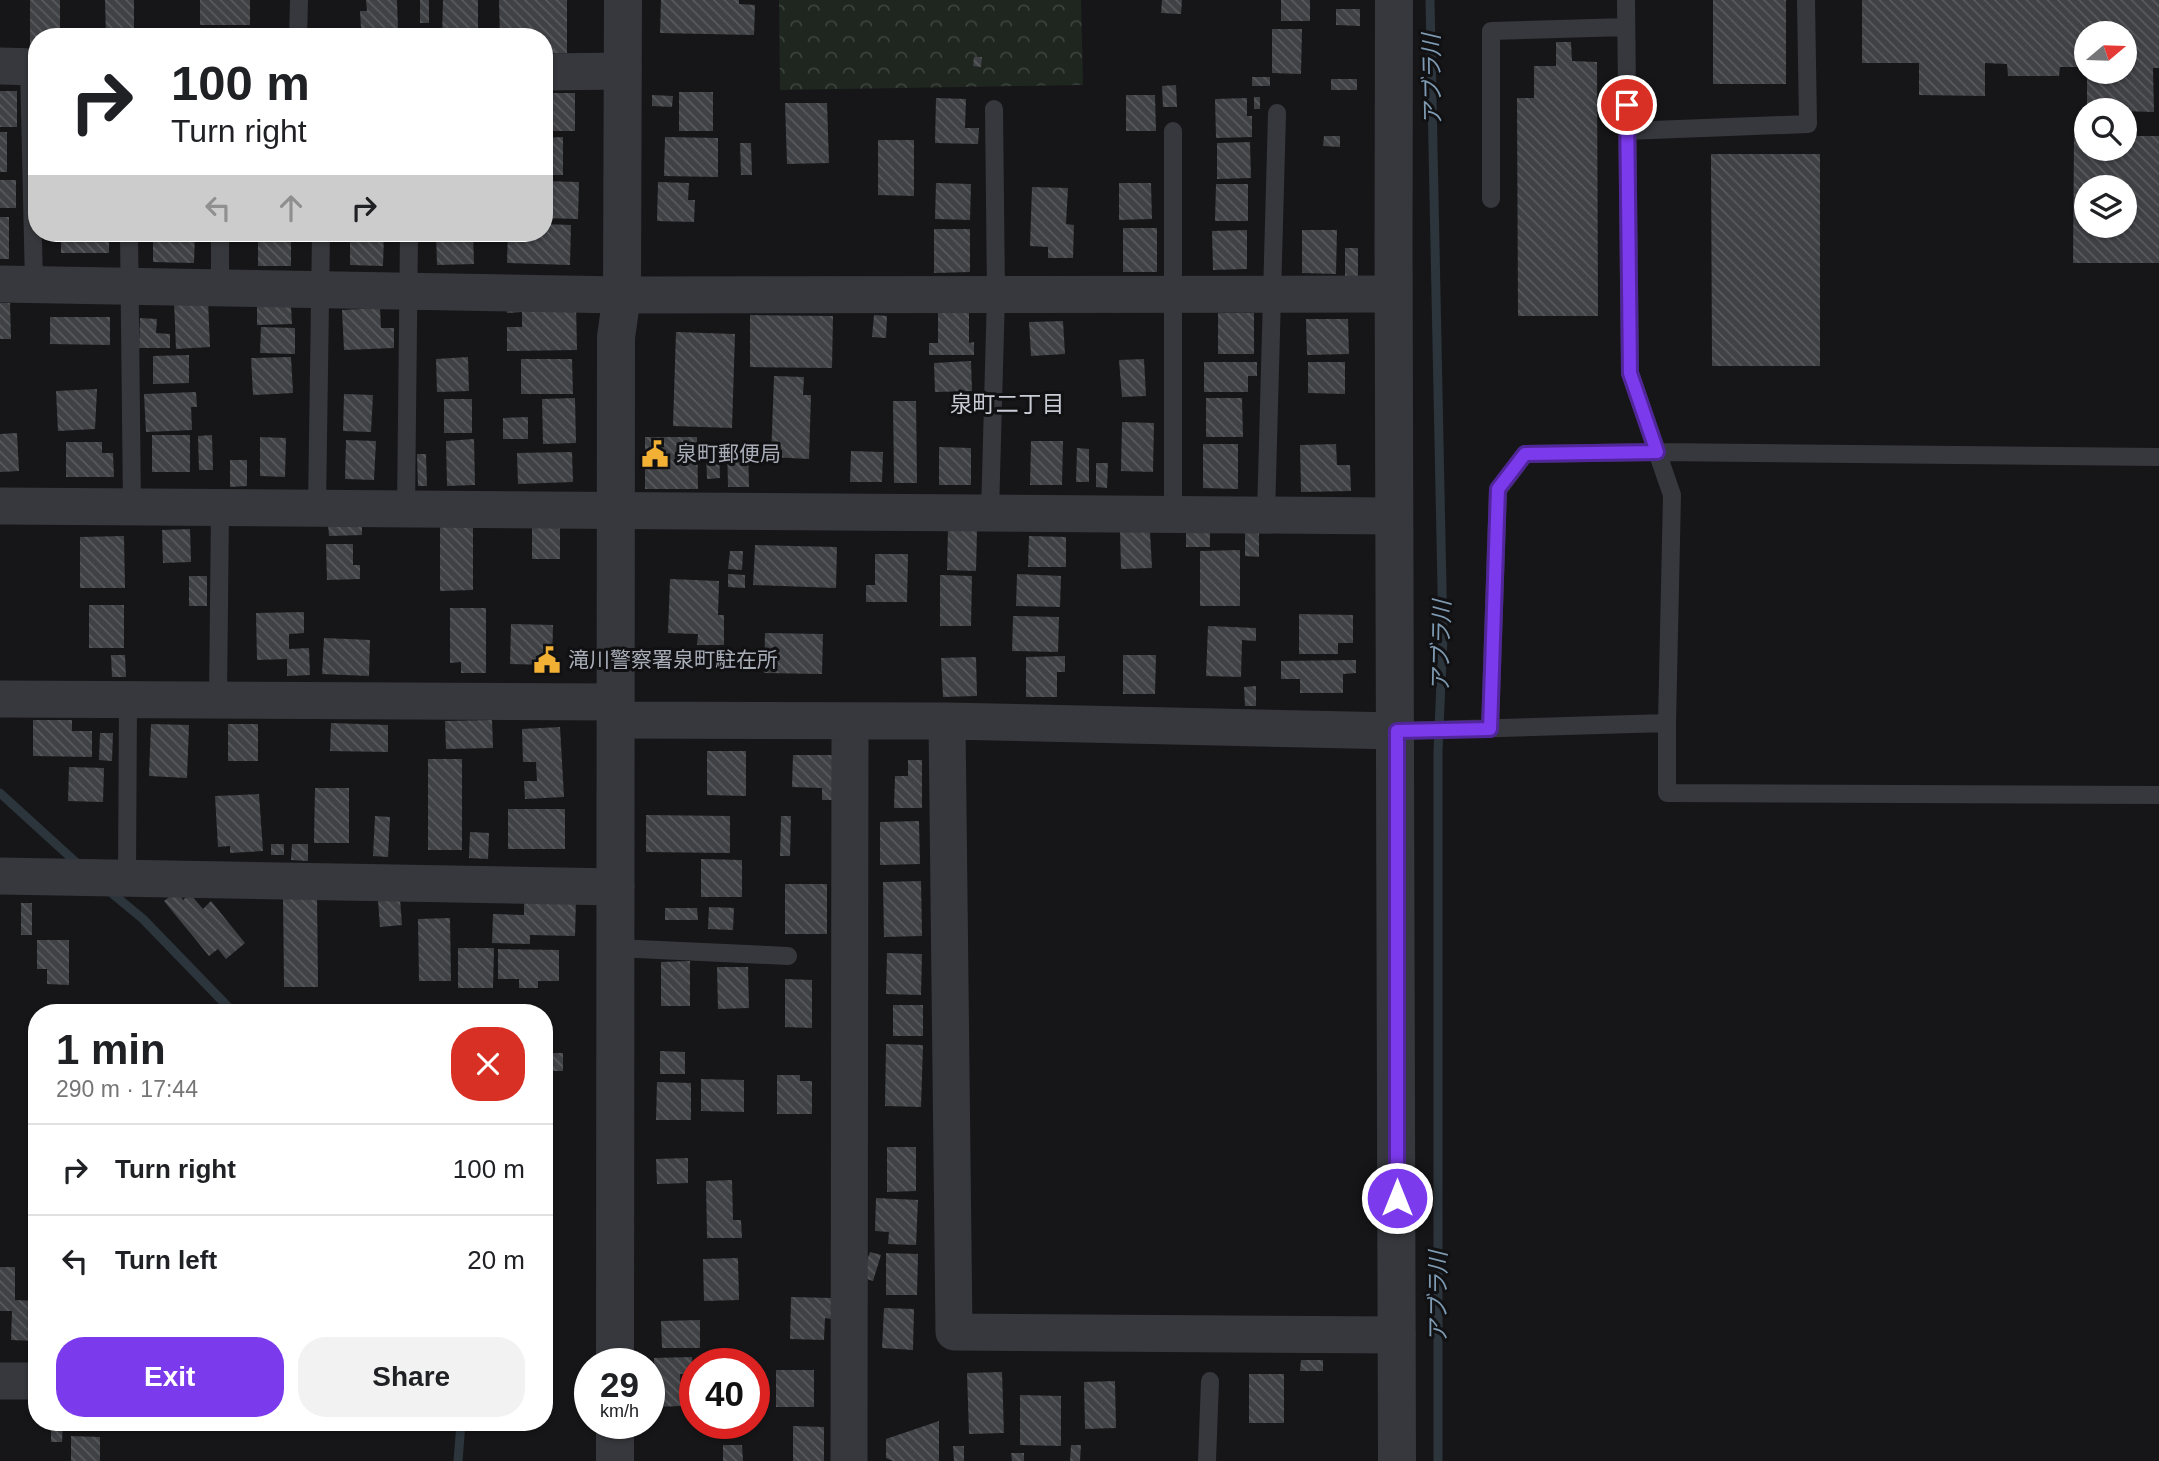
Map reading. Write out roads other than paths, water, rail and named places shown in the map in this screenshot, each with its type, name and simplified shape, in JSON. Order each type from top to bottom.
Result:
[{"type":"street","points":[[615,1348],[616,337],[622,295],[623,0]]},
{"type":"street","points":[[1394,0],[1392,516],[1397,731],[1396,1461]]},
{"type":"street","points":[[553,72],[623,71]]},
{"type":"street","points":[[17,284],[622,295],[1393,294]]},
{"type":"street","points":[[0,506],[1392,516]]},
{"type":"street","points":[[0,699],[218,700],[615,711],[849,721],[1397,731]]},
{"type":"street","points":[[849,721],[849,1461]]},
{"type":"street","points":[[947,721],[954,1332],[1396,1335]]},
{"type":"street","points":[[0,876],[616,887]]},
{"type":"street","points":[[0,1381],[28,1381]]},
{"type":"street","points":[[615,1439],[615,1461]]},
{"type":"lane","points":[[298,28],[299,0]]},
{"type":"lane","points":[[1626,0],[1630,373],[1672,495],[1667,793],[2159,795]]},
{"type":"lane","points":[[1627,131],[1808,124],[1806,0]]},
{"type":"lane","points":[[1491,199],[1491,31],[1626,27]]},
{"type":"lane","points":[[17,284],[22,67]]},
{"type":"lane","points":[[990,513],[996,294],[994,109]]},
{"type":"lane","points":[[1266,515],[1277,113]]},
{"type":"lane","points":[[1173,131],[1173,514]]},
{"type":"lane","points":[[129,242],[132,507]]},
{"type":"lane","points":[[220,242],[220,288]]},
{"type":"lane","points":[[317,508],[321,242]]},
{"type":"lane","points":[[406,509],[408,242]]},
{"type":"lane","points":[[1490,729],[1498,489],[1525,454],[1657,452],[2159,457]]},
{"type":"lane","points":[[218,700],[220,508]]},
{"type":"lane","points":[[127,878],[128,699]]},
{"type":"lane","points":[[1397,731],[1667,723]]},
{"type":"lane","points":[[615,948],[788,956]]},
{"type":"lane","points":[[1208,1461],[1210,1381]]},
{"type":"waterway","name":"アブラ川","points":[[1430,0],[1443,637],[1438,751],[1438,1461]]},
{"type":"waterway","points":[[0,793],[79,865]]},
{"type":"waterway","points":[[108,890],[143,919],[225,1004]]},
{"type":"waterway","points":[[458,1461],[460,1431]]},
{"type":"place","name":"泉町郵便局","points":[[655,454]]},
{"type":"place","name":"滝川警察署泉町駐在所","points":[[547,660]]},
{"type":"district","name":"泉町二丁目","points":[[1007,404]]}]
